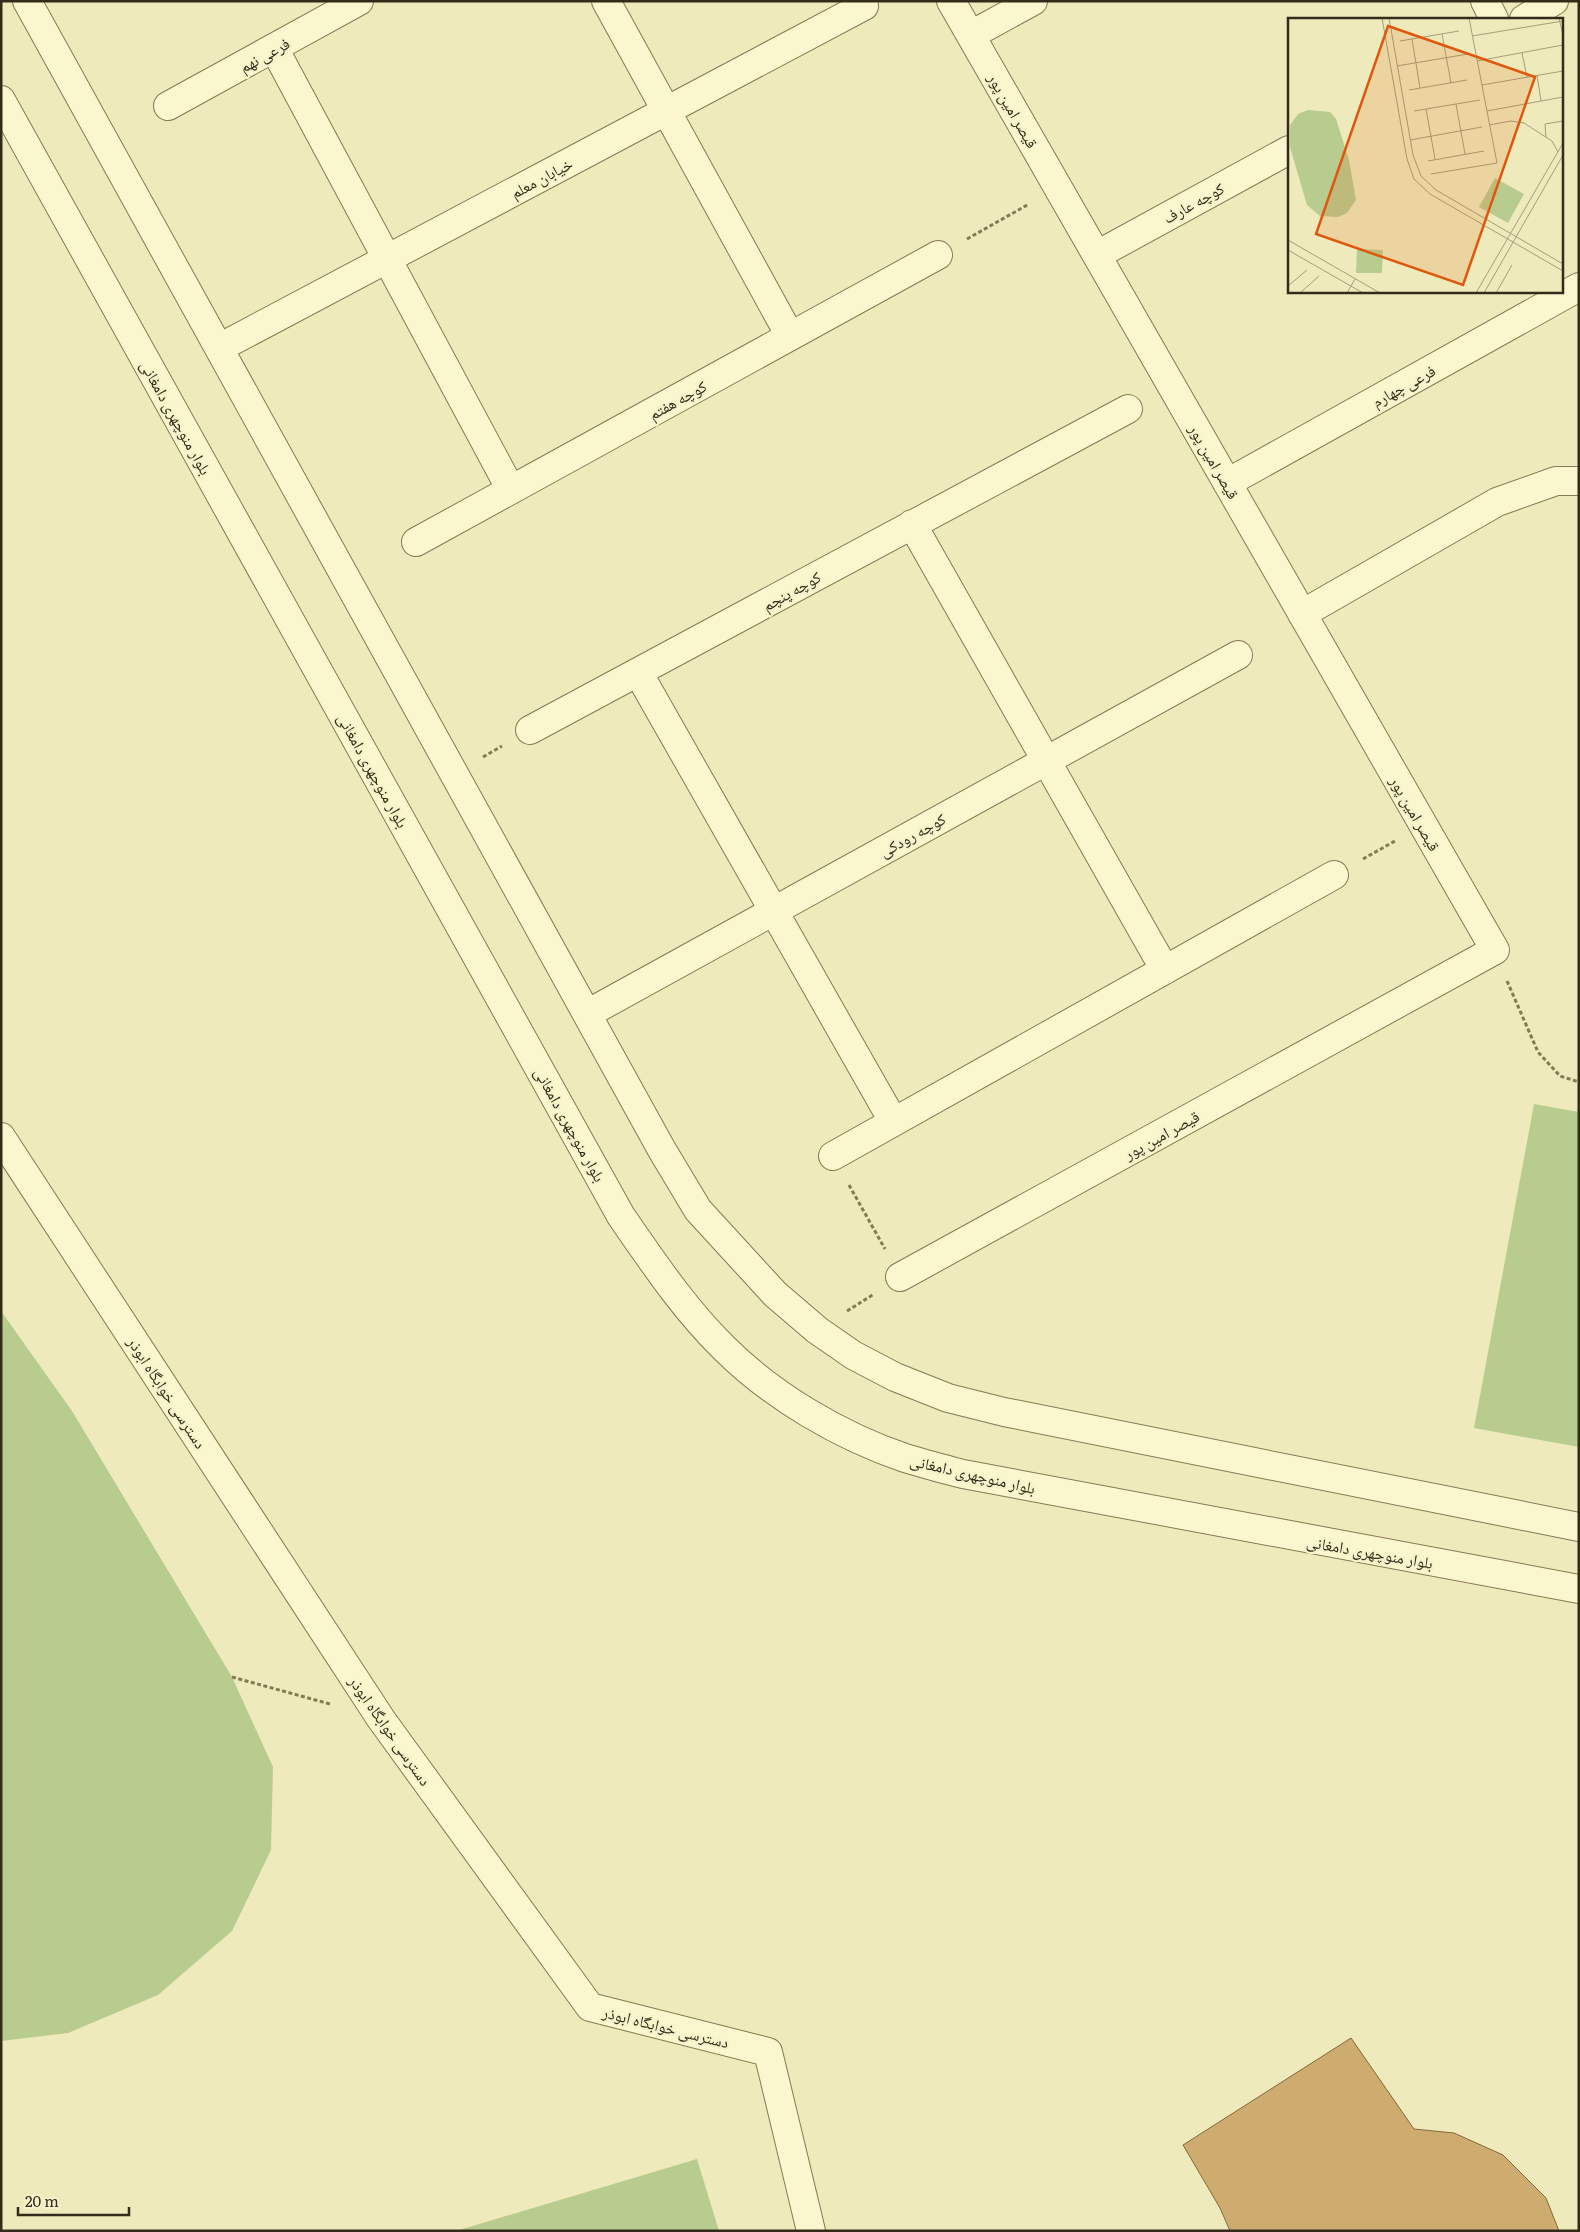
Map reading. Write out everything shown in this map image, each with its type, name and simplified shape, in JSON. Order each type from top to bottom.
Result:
[{"type":"street","points":[[27,1],[587,1014],[698,1210],[775,1294],[817,1330],[853,1355],[895,1377],[948,1398],[995,1410],[1579,1527]]},
{"type":"street","name":"فرعی نهم","points":[[168,106],[359,1]]},
{"type":"street","points":[[606,1],[790,336]]},
{"type":"street","name":"قیصر امین پور","points":[[900,1277],[1495,950],[952,1]]},
{"type":"street","points":[[971,35],[1033,1]]},
{"type":"street","points":[[1485,1],[1494,18]]},
{"type":"street","points":[[1526,18],[1554,1]]},
{"type":"street","name":"خیابان معلم","points":[[219,348],[864,6]]},
{"type":"street","points":[[274,48],[511,490]]},
{"type":"street","name":"بلوار منوچهری دامغانی","points":[[1,100],[621,1216],[662,1274],[724,1348],[758,1378],[804,1409],[853,1436],[904,1458],[963,1474],[1579,1589]]},
{"type":"street","name":"کوچه عارف","points":[[1097,255],[1288,151]]},
{"type":"street","name":"کوچه هفتم","points":[[416,542],[938,255]]},
{"type":"street","name":"فرعی چهارم","points":[[1228,483],[1579,287]]},
{"type":"street","name":"کوچه پنچم","points":[[530,730],[638,674],[912,524],[1128,409]]},
{"type":"street","points":[[1302,614],[1497,502],[1556,481],[1579,480]]},
{"type":"street","points":[[912,524],[1165,970]]},
{"type":"street","name":"کوچه رودکی","points":[[587,1014],[1046,759],[1238,655]]},
{"type":"street","points":[[638,674],[775,910],[893,1121]]},
{"type":"street","points":[[833,1156],[1334,875]]},
{"type":"street","name":"دسترسی خوابگاه ابوذر","points":[[1,1137],[381,1719],[590,2007],[768,2052],[811,2231]]},
{"type":"path","points":[[938,255],[1058,187]]},
{"type":"path","points":[[454,773],[530,730]]},
{"type":"path","points":[[1334,875],[1424,825]]},
{"type":"path","points":[[1495,950],[1516,1007],[1538,1052],[1560,1076],[1579,1082]]},
{"type":"path","points":[[817,1330],[900,1277],[833,1156]]},
{"type":"path","points":[[232,1677],[381,1719]]},
{"type":"green space","points":[[1534,1104],[1579,1112],[1579,1447],[1474,1428]]},
{"type":"green space","points":[[1,1311],[72,1411],[232,1677],[273,1767],[271,1850],[232,1931],[158,1995],[68,2033],[1,2041]]},
{"type":"green space","points":[[697,2159],[719,2231],[456,2231]]},
{"type":"building","points":[[1351,2038],[1414,2129],[1454,2133],[1503,2155],[1546,2198],[1559,2231],[1230,2231],[1220,2208],[1183,2145]]}]
